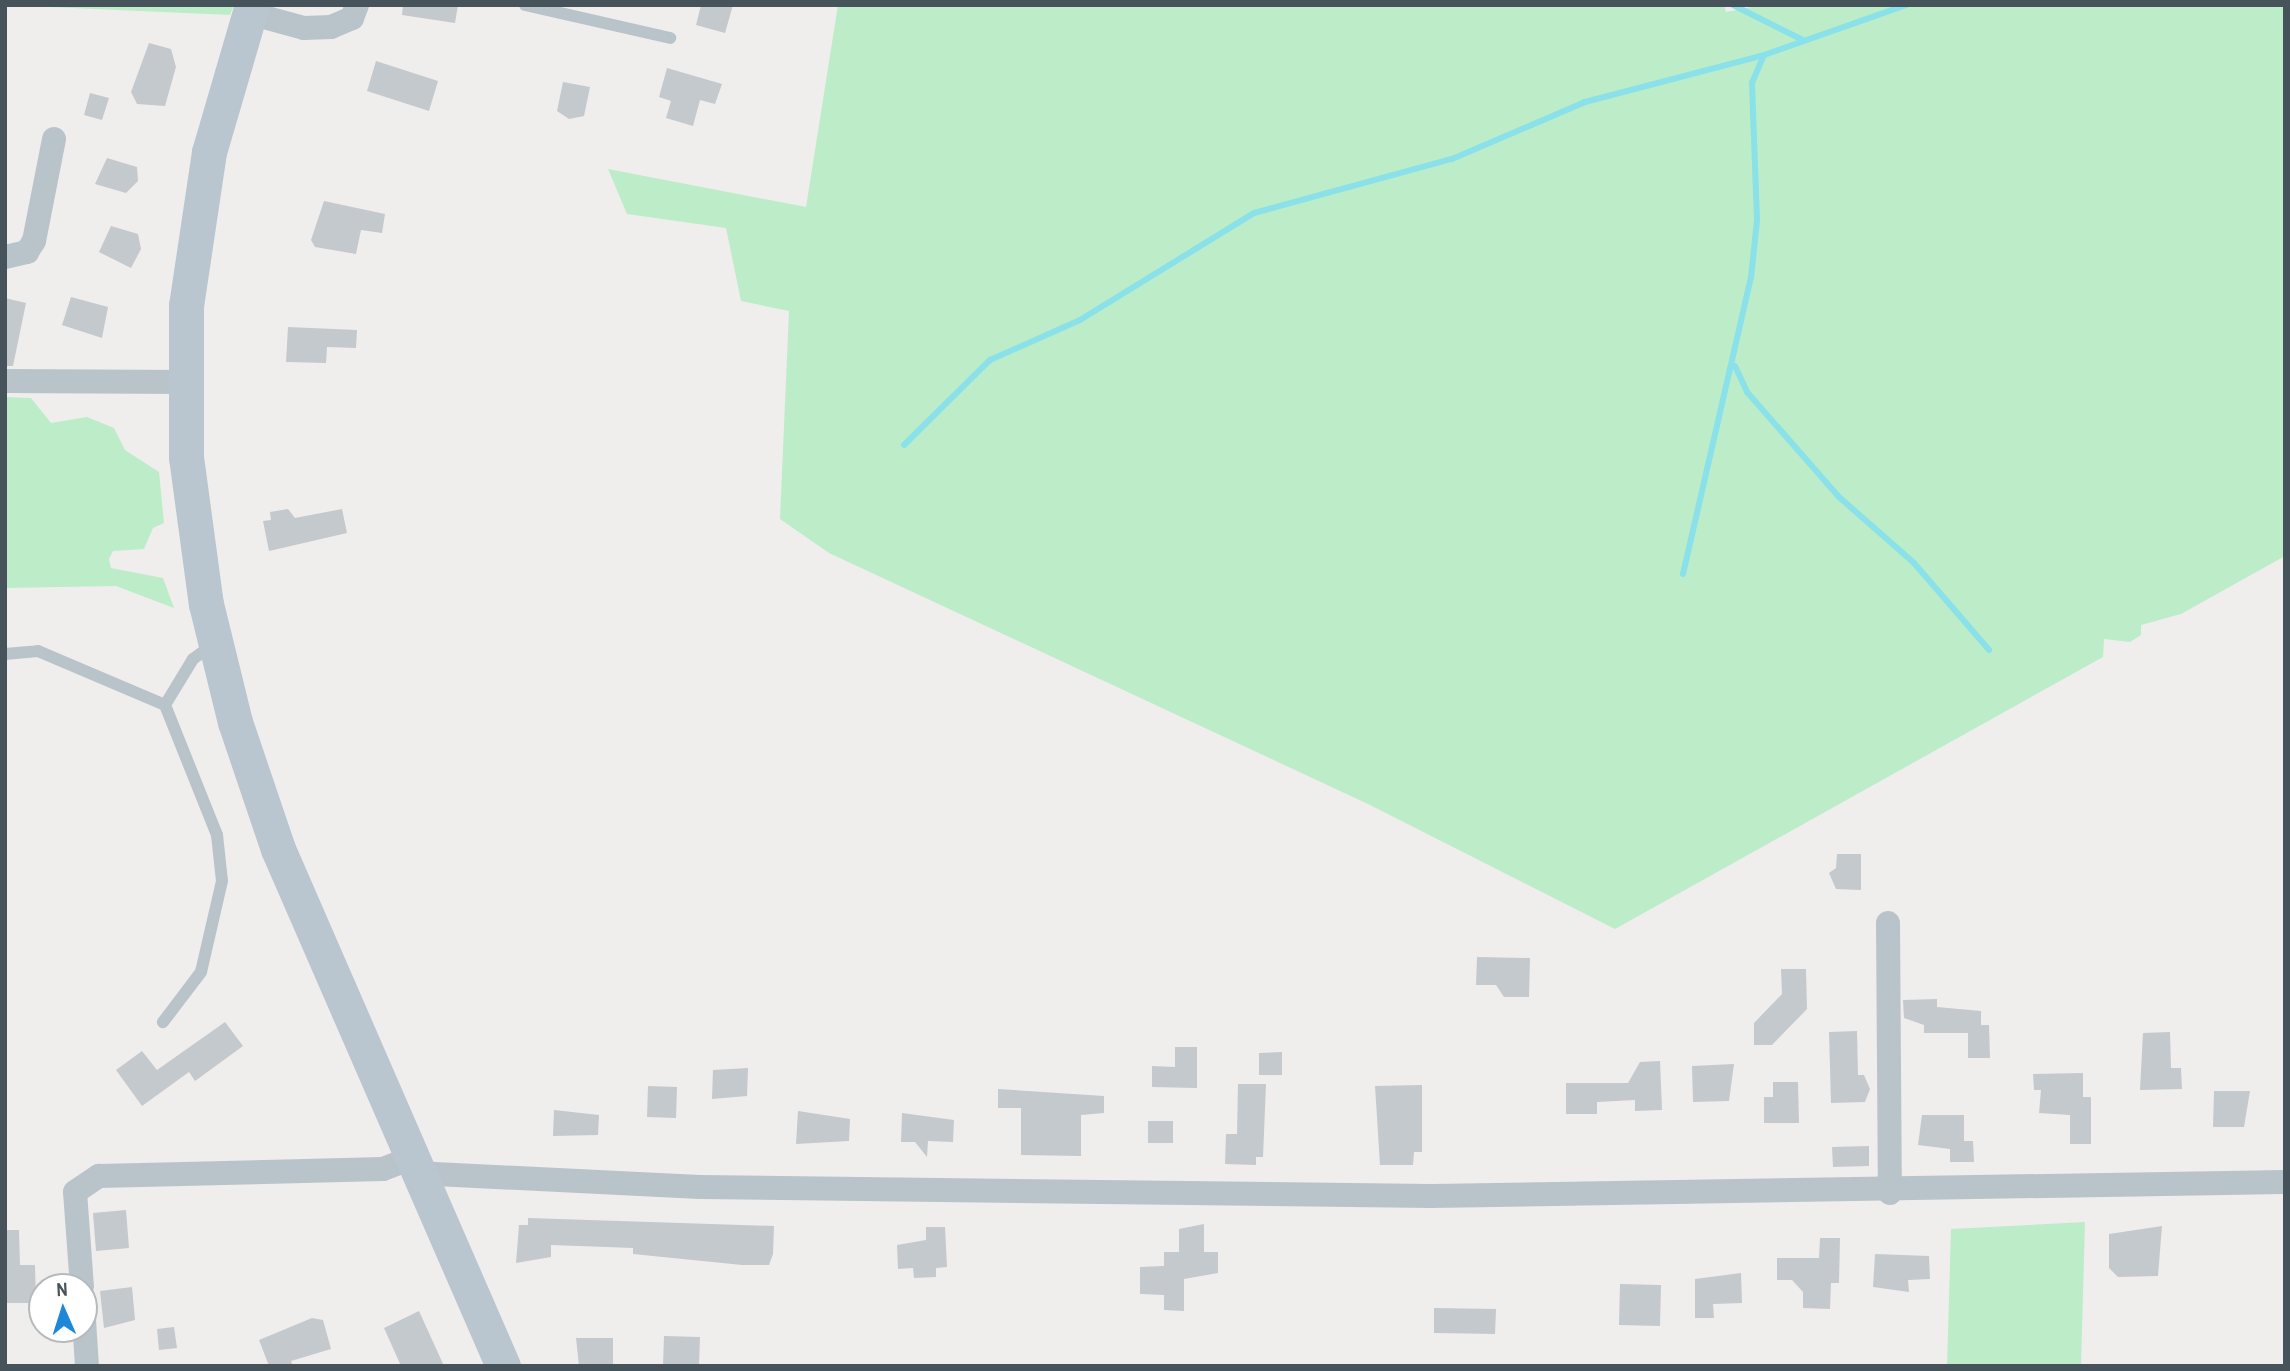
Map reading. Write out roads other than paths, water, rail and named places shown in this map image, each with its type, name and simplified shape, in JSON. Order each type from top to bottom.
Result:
[{"type":"street","points":[[357,5],[352,18],[331,27],[304,28],[251,9],[200,195],[183,382],[192,528],[215,642],[278,849],[412,1166],[503,1366]]},
{"type":"street","points":[[5,257],[27,252],[34,242],[54,139]]},
{"type":"street","points":[[5,381],[183,382]]},
{"type":"street","points":[[1888,923],[1890,1192]]},
{"type":"street","points":[[81,1273],[75,1192],[99,1176],[412,1166],[700,1187],[1430,1196],[1890,1192],[2285,1182]]},
{"type":"street","points":[[86,1343],[87,1366]]},
{"type":"lane","points":[[525,5],[670,38]]},
{"type":"lane","points":[[166,705],[193,659],[215,642]]},
{"type":"lane","points":[[5,654],[38,651],[166,705],[217,835],[222,881],[201,972],[163,1023]]},
{"type":"waterway","points":[[1733,5],[1803,40]]},
{"type":"waterway","points":[[904,445],[990,360],[1080,320],[1254,213],[1452,159],[1585,102],[1764,55],[1906,5]]},
{"type":"waterway","points":[[1683,574],[1751,278],[1757,220],[1752,83],[1764,55]]},
{"type":"waterway","points":[[1735,366],[1747,392],[1839,497],[1914,563],[1989,650]]}]
